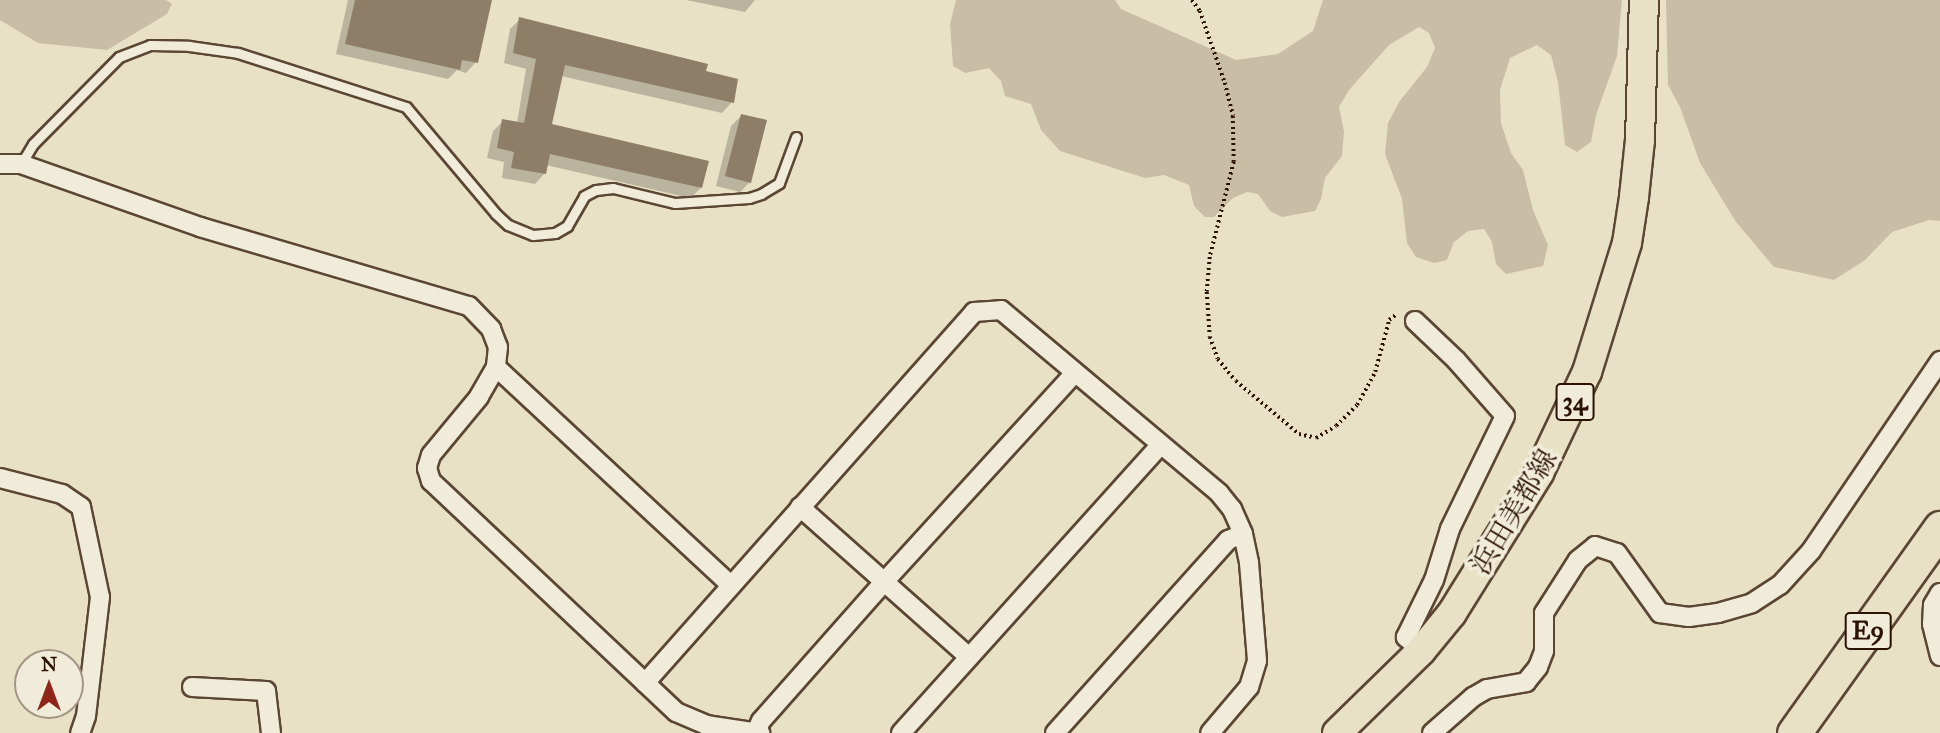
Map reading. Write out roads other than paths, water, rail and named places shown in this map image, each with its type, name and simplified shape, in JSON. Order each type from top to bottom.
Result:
[{"type":"highway","name":"E9","points":[[1794,733],[1940,528]]},
{"type":"main road","name":"浜田美都線","points":[[1337,733],[1421,651],[1452,612],[1513,518],[1565,424],[1587,372],[1627,243],[1640,140],[1644,0]]},
{"type":"street","points":[[0,164],[21,164],[200,227],[373,280],[460,301],[477,313],[491,329],[498,347],[496,367],[479,397],[431,455],[427,468],[431,481],[676,712],[703,729],[758,733],[761,721],[1075,373]]},
{"type":"street","points":[[645,683],[974,312],[1001,310],[1219,493],[1232,509],[1243,534],[1250,563],[1257,661],[1249,687],[1210,733]]},
{"type":"street","points":[[1415,321],[1456,360],[1505,416],[1450,529],[1434,580],[1406,637],[1421,651]]},
{"type":"street","points":[[1432,733],[1473,697],[1488,689],[1526,682],[1538,667],[1544,651],[1544,613],[1578,560],[1595,546],[1617,553],[1661,613],[1689,617],[1718,613],[1752,603],[1780,585],[1811,551],[1940,361]]},
{"type":"street","points":[[496,367],[731,585]]},
{"type":"street","points":[[901,733],[1160,445]]},
{"type":"street","points":[[0,478],[62,494],[81,508],[100,597],[86,716],[80,733]]},
{"type":"street","points":[[800,508],[969,657]]},
{"type":"street","points":[[1055,733],[1228,540],[1243,534]]},
{"type":"street","points":[[1940,593],[1933,605],[1932,624],[1940,656]]},
{"type":"street","points":[[192,687],[266,691],[271,733]]},
{"type":"lane","points":[[21,164],[33,144],[119,57],[150,45],[238,53],[407,107],[496,214],[508,225],[534,235],[555,233],[567,226],[584,196],[596,190],[613,188],[675,202],[749,198],[761,194],[779,183],[796,136]]}]
